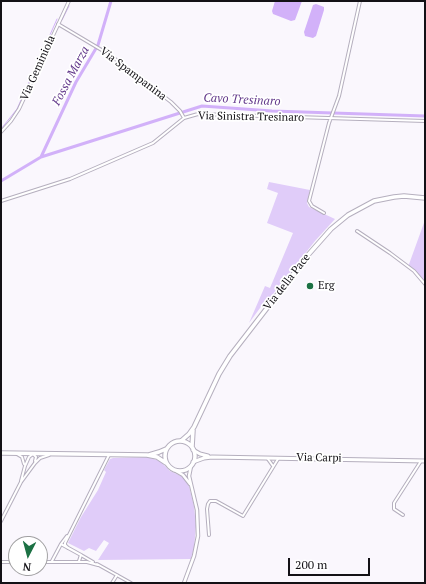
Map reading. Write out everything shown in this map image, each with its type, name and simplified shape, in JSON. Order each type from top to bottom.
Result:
[{"type":"main road","name":"Via della Pace","points":[[181,441],[194,427],[219,374],[230,356],[308,255],[331,229],[348,215],[374,201],[404,196],[425,198]]},
{"type":"main road","name":"Via della Pace","points":[[192,448],[194,427]]},
{"type":"main road","points":[[146,455],[159,452],[167,448],[173,442],[181,441]]},
{"type":"main road","name":"Via Carpi","points":[[181,441],[187,443],[200,454],[212,457]]},
{"type":"main road","points":[[166,463],[164,456],[167,448]]},
{"type":"main road","points":[[192,448],[195,456],[192,464]]},
{"type":"main road","points":[[1,453],[146,455],[157,457],[176,471]]},
{"type":"main road","name":"Via Carpi","points":[[176,471],[186,470],[192,464],[204,458],[212,457],[423,460]]},
{"type":"street","name":"Via Geminiola","points":[[1,132],[11,122],[19,109],[69,1]]},
{"type":"street","points":[[324,213],[312,206],[309,201],[331,118],[339,96],[360,1]]},
{"type":"street","name":"Via Spampanina","points":[[58,24],[99,48],[171,102],[180,111],[184,118]]},
{"type":"street","name":"Via Sinistra Tresinaro","points":[[1,201],[70,180],[153,143],[184,118],[198,114],[425,121]]},
{"type":"street","points":[[357,230],[414,271],[425,284]]},
{"type":"street","points":[[10,453],[21,456],[25,466]]},
{"type":"street","points":[[21,482],[25,466],[29,457],[33,454],[36,457],[35,463]]},
{"type":"street","points":[[1,521],[21,482],[35,463],[40,458],[52,454]]},
{"type":"street","points":[[68,548],[65,546],[65,543],[109,455]]},
{"type":"street","points":[[266,457],[270,460],[273,466]]},
{"type":"street","points":[[209,535],[207,509],[210,501],[216,501],[243,516],[279,457]]},
{"type":"street","points":[[403,515],[394,509],[394,503],[423,460]]},
{"type":"street","points":[[184,583],[194,556],[198,536],[197,510],[189,476],[192,464]]},
{"type":"street","points":[[176,471],[183,475],[191,484]]},
{"type":"street","points":[[52,562],[61,544],[70,532]]},
{"type":"street","points":[[61,544],[131,583]]},
{"type":"street","points":[[78,562],[81,556]]},
{"type":"street","points":[[48,562],[87,562],[98,565]]},
{"type":"street","points":[[112,583],[117,575]]},
{"type":"shaded area","points":[[275,1],[302,1],[295,20],[291,21],[273,14],[272,11]]},
{"type":"shaded area","points":[[316,4],[324,7],[324,10],[316,36],[313,38],[305,36],[304,32],[313,5]]},
{"type":"shaded area","points":[[269,182],[310,190],[307,203],[309,207],[335,219],[315,241],[249,323],[265,286],[270,288],[293,233],[267,223],[278,193],[267,189]]},
{"type":"shaded area","points":[[425,220],[425,282],[408,267]]},
{"type":"shaded area","points":[[147,457],[160,461],[170,471],[181,476],[189,486],[194,506],[196,526],[194,548],[191,559],[98,560],[109,543],[104,540],[96,551],[89,548],[84,551],[68,543],[81,517],[98,490],[106,472],[104,470],[110,459]]},
{"type":"waterway","name":"Fossa Marza","points":[[41,157],[76,82],[98,45],[111,1]]},
{"type":"waterway","points":[[62,20],[69,6]]},
{"type":"waterway","points":[[26,89],[57,19]]},
{"type":"waterway","points":[[1,129],[17,109],[25,91]]},
{"type":"waterway","name":"Cavo Tresinaro","points":[[1,181],[41,157],[202,106],[272,111],[425,116]]},
{"type":"place","name":"Erg","points":[[310,286]]}]
